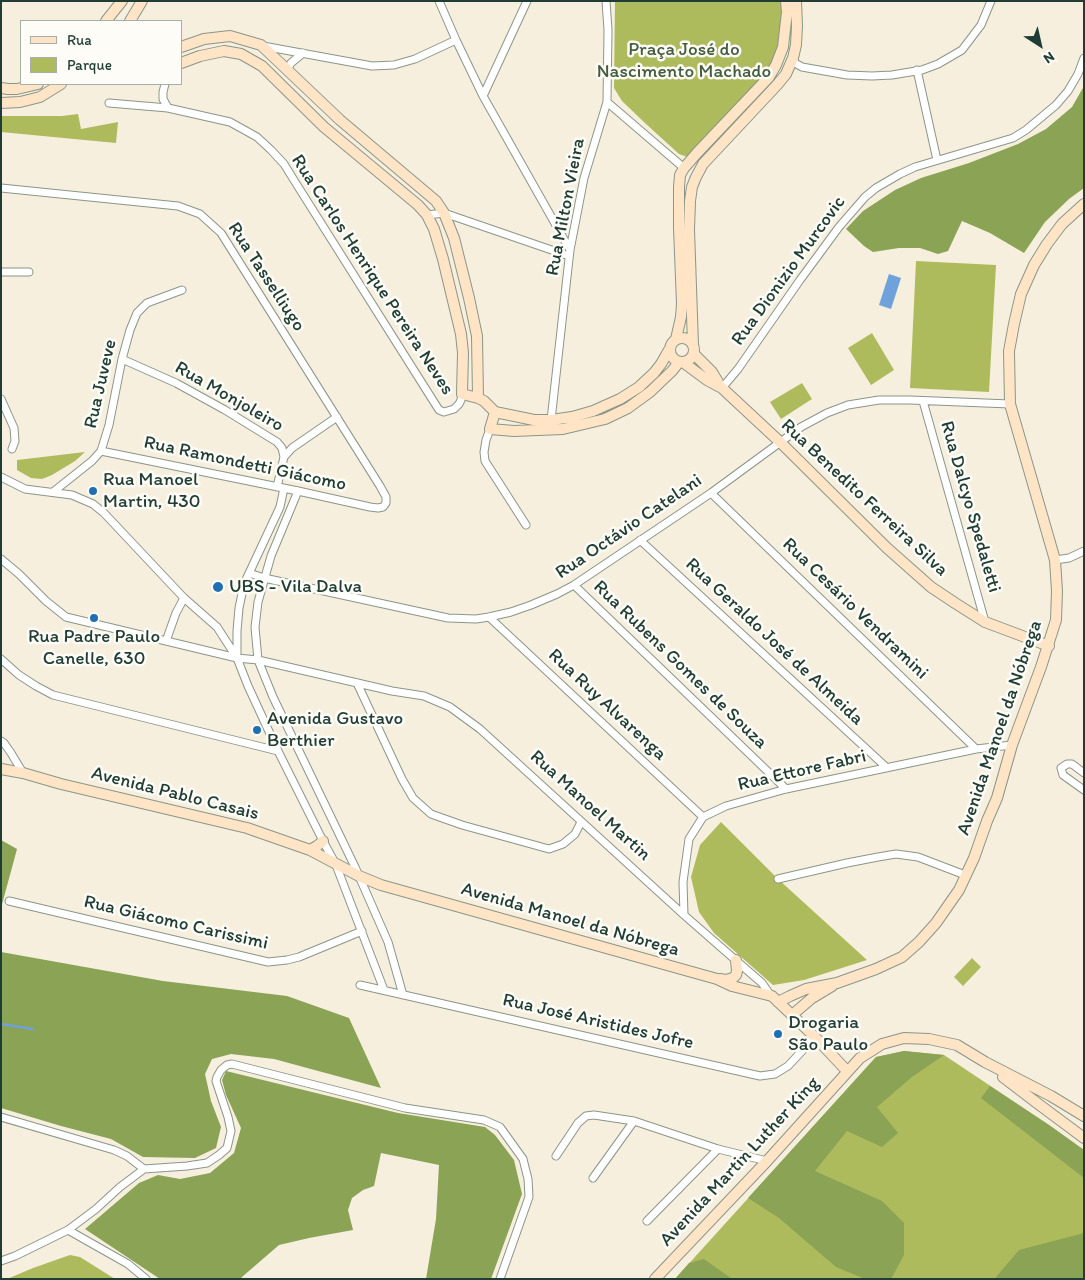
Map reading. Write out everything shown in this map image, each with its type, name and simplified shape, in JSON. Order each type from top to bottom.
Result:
[{"type":"main road","points":[[113,16],[122,1]]},
{"type":"main road","points":[[131,20],[142,1]]},
{"type":"main road","points":[[676,339],[682,304],[679,228],[680,176],[684,168],[769,77],[783,47],[787,12],[786,1]]},
{"type":"main road","points":[[495,412],[490,429],[514,431],[563,429],[605,419],[628,408],[650,392],[681,363],[692,358],[694,349],[689,230],[692,187],[703,164],[786,74],[796,45],[796,1]]},
{"type":"main road","points":[[182,47],[204,39],[230,36],[261,46],[308,92],[436,200],[444,213],[454,238],[469,298],[477,336],[478,398]]},
{"type":"main road","points":[[182,63],[200,56],[224,51],[241,54],[262,66],[324,128],[418,205],[428,216],[443,259],[461,334],[462,394],[484,401],[495,412],[517,417],[534,420],[572,417],[593,412],[620,399],[654,373],[670,350]]},
{"type":"main road","points":[[34,85],[17,89],[5,89],[4,103],[20,102],[40,97],[60,85]]},
{"type":"main road","name":"Avenida Manoel da Nóbrega","points":[[336,865],[381,885],[717,979],[732,986],[775,999],[790,996],[806,989],[856,977],[902,957],[936,923],[959,890],[974,858],[997,798],[1012,745],[1056,620],[1055,560],[1010,404],[1009,351],[1022,294],[1034,265],[1062,224],[1084,204]]},
{"type":"main road","points":[[681,363],[674,360],[670,355],[672,342],[676,339],[686,338],[694,349]]},
{"type":"main road","name":"Rua Benedito Ferreira Silva","points":[[694,349],[712,372],[720,387]]},
{"type":"main road","name":"Rua Benedito Ferreira Silva","points":[[681,363],[720,387],[780,442],[888,548],[931,586],[955,604],[985,622],[1048,646]]},
{"type":"main road","points":[[514,431],[517,417]]},
{"type":"main road","name":"Avenida Pablo Casais","points":[[1,769],[248,828],[310,850],[336,865]]},
{"type":"main road","points":[[310,850],[323,841]]},
{"type":"main road","points":[[717,979],[726,980],[733,978],[737,971],[736,960]]},
{"type":"main road","name":"Avenida Manoel da Nóbrega","points":[[792,1015],[812,998],[837,983]]},
{"type":"main road","name":"Rua Manoel Martin","points":[[775,999],[847,1071]]},
{"type":"main road","name":"Avenida Martin Luther King","points":[[655,1279],[767,1161],[847,1071],[860,1058],[882,1044],[904,1038],[929,1039],[957,1045],[1084,1116]]},
{"type":"main road","name":"Avenida Martin Luther King","points":[[985,1062],[1084,1138]]},
{"type":"street","points":[[439,1],[483,96],[570,253]]},
{"type":"street","points":[[483,96],[527,1]]},
{"type":"street","name":"Rua Milton Vieira","points":[[551,420],[570,253],[584,178],[607,102],[608,30],[606,1]]},
{"type":"street","points":[[793,58],[802,67],[872,76],[917,70],[938,64],[962,50],[981,25],[991,1]]},
{"type":"street","points":[[261,46],[372,66],[394,65],[415,59],[456,40]]},
{"type":"street","points":[[287,70],[291,63],[303,53]]},
{"type":"street","name":"Rua Dionizio Murcovic","points":[[720,387],[738,369],[838,227],[865,196],[900,174],[937,160],[1013,138],[1026,130],[1062,98],[1078,74],[1084,58]]},
{"type":"street","points":[[917,70],[937,160]]},
{"type":"street","points":[[165,85],[163,98],[168,108]]},
{"type":"street","points":[[607,102],[684,168]]},
{"type":"street","name":"Rua Carlos Henrique Pereira Neves","points":[[109,103],[168,108],[230,122],[257,138],[284,164],[298,184],[439,410],[444,412],[454,409],[459,404],[462,394]]},
{"type":"street","name":"Rua Tasselliugo","points":[[1,188],[178,206],[200,214],[221,233],[337,417],[386,497],[386,503],[383,507]]},
{"type":"street","points":[[428,216],[444,213],[570,253]]},
{"type":"street","points":[[1,272],[28,272]]},
{"type":"street","name":"Rua Juveve","points":[[53,492],[92,461],[101,451],[109,424],[122,359],[137,313],[147,303],[182,290]]},
{"type":"street","name":"Rua Monjoleiro","points":[[122,359],[176,383],[257,428],[277,442],[282,448],[284,457],[280,487]]},
{"type":"street","points":[[1,399],[14,428],[15,441],[12,449]]},
{"type":"street","name":"Rua Octávio Catelani","points":[[249,573],[264,578],[448,618],[476,619],[512,612],[574,585],[711,493],[780,442],[827,414],[848,406],[879,400],[1010,404]]},
{"type":"street","name":"Rua Dalcyo Spedaletti","points":[[922,401],[985,622]]},
{"type":"street","points":[[284,457],[292,448],[337,417]]},
{"type":"street","points":[[490,429],[484,452],[485,461],[526,525]]},
{"type":"street","name":"Rua Ramondetti Giácomo","points":[[101,451],[370,507],[383,507]]},
{"type":"street","points":[[1,477],[25,489],[72,495],[92,504],[104,513],[184,598],[217,627],[237,658],[278,751],[336,865],[384,990]]},
{"type":"street","points":[[237,658],[239,608],[244,584],[280,507],[280,487]]},
{"type":"street","points":[[298,491],[271,556],[258,602],[255,627],[258,660],[273,697],[359,876],[388,942],[403,995]]},
{"type":"street","name":"Rua Cesário Vendramini","points":[[711,493],[976,749]]},
{"type":"street","name":"Rua Geraldo José de Almeida","points":[[640,540],[886,767]]},
{"type":"street","points":[[1055,560],[1069,558],[1084,550]]},
{"type":"street","name":"Rua Manoel Martin","points":[[1,559],[66,617],[237,658],[258,660],[392,691],[424,696],[450,707],[480,729],[684,915],[762,983],[775,999]]},
{"type":"street","name":"Rua Rubens Gomes de Souza","points":[[574,585],[786,789]]},
{"type":"street","points":[[166,641],[176,613],[184,598]]},
{"type":"street","name":"Rua Ruy Alvarenga","points":[[489,617],[703,817]]},
{"type":"street","points":[[1,659],[28,680],[53,695],[278,751]]},
{"type":"street","points":[[357,683],[413,798],[431,814],[462,826],[549,849],[563,844],[575,834],[581,822]]},
{"type":"street","points":[[1,741],[11,752],[23,773]]},
{"type":"street","name":"Rua Ettore Fabri","points":[[703,817],[726,806],[786,789],[976,749],[1012,745]]},
{"type":"street","points":[[1084,773],[1072,764],[1067,764],[1061,768],[1062,774],[1084,790]]},
{"type":"street","points":[[684,915],[682,882],[689,839],[703,817]]},
{"type":"street","points":[[778,879],[896,854],[918,857],[965,875]]},
{"type":"street","name":"Rua Giácomo Carissimi","points":[[9,901],[268,962],[299,957],[362,931]]},
{"type":"street","name":"Rua José Aristides Jofre","points":[[360,985],[760,1076],[775,1074],[788,1066],[815,1037]]},
{"type":"street","points":[[1,1262],[68,1230],[144,1169],[206,1163],[219,1155],[226,1148],[231,1131],[216,1081],[220,1070],[232,1064],[405,1108],[484,1120],[500,1127],[523,1159],[528,1179],[529,1197],[500,1279]]},
{"type":"street","points":[[556,1156],[578,1123],[586,1116],[594,1115],[634,1121],[718,1149],[767,1161]]},
{"type":"street","points":[[1,1117],[114,1150],[127,1156],[144,1169]]},
{"type":"street","points":[[593,1178],[634,1121]]},
{"type":"street","points":[[647,1221],[718,1149]]},
{"type":"street","points":[[68,1230],[128,1264],[146,1279]]},
{"type":"green space","name":"Praça José do Nascimento Machado","points":[[615,1],[782,1],[782,32],[772,64],[763,77],[690,158],[679,154],[646,124],[622,101],[614,88]]},
{"type":"green space","points":[[1084,86],[1084,188],[1069,199],[1045,222],[1024,253],[990,233],[962,221],[948,251],[938,254],[920,248],[899,248],[873,252],[846,229],[863,211],[895,190],[921,178],[969,163],[1018,144],[1046,129],[1072,107]]},
{"type":"green space","points":[[78,114],[81,129],[118,122],[116,143],[1,132],[1,116],[62,116]]},
{"type":"green space","points":[[916,261],[996,265],[989,392],[910,388]]},
{"type":"green space","points":[[872,333],[894,370],[871,385],[848,348]]},
{"type":"green space","points":[[802,383],[812,399],[781,419],[770,402]]},
{"type":"green space","points":[[85,452],[75,461],[42,479],[31,478],[17,470],[17,460]]},
{"type":"green space","points":[[721,822],[778,879],[867,960],[804,980],[773,985],[714,933],[699,912],[691,877],[700,845]]},
{"type":"green space","points":[[1,840],[17,849],[1,908]]},
{"type":"green space","points":[[1,952],[163,981],[287,996],[349,1018],[381,1088],[274,1059],[231,1054],[212,1059],[205,1074],[211,1101],[221,1127],[216,1148],[195,1158],[143,1157],[111,1139],[1,1108]]},
{"type":"green space","points":[[972,958],[981,967],[963,986],[954,977]]},
{"type":"green space","points":[[904,1051],[944,1055],[1084,1150],[1084,1279],[675,1279],[876,1057]]},
{"type":"green space","points":[[904,1051],[944,1055],[912,1077],[877,1107],[898,1133],[882,1147],[847,1131],[815,1171],[882,1201],[904,1223],[904,1255],[891,1279],[865,1279],[836,1267],[779,1218],[748,1198],[876,1057]]},
{"type":"green space","points":[[226,1071],[398,1113],[485,1127],[495,1135],[514,1160],[522,1194],[491,1279],[426,1279],[436,1219],[439,1165],[381,1153],[374,1186],[363,1190],[352,1198],[348,1210],[353,1230],[279,1245],[241,1279],[160,1279],[85,1229],[139,1183],[158,1175],[180,1179],[210,1173],[234,1153],[241,1128],[226,1095],[222,1080]]},
{"type":"green space","points":[[990,1086],[1084,1150],[1084,1178],[981,1098]]},
{"type":"green space","points":[[1084,1233],[1084,1279],[996,1279],[1019,1250]]},
{"type":"green space","points":[[70,1255],[80,1257],[115,1279],[7,1279],[33,1268]]},
{"type":"green space","points":[[704,1259],[732,1279],[675,1279],[689,1263]]},
{"type":"water","points":[[889,274],[901,278],[891,309],[879,305]]},
{"type":"waterway","points":[[1,1024],[33,1029]]},
{"type":"place","name":"Rua Manoel Martin, 430","points":[[93,491]]},
{"type":"place","name":"UBS - Vila Dalva","points":[[218,587]]},
{"type":"place","name":"Rua Padre Paulo Canelle, 630","points":[[94,618]]},
{"type":"place","name":"Avenida Gustavo Berthier","points":[[257,730]]},
{"type":"place","name":"Drogaria São Paulo","points":[[778,1034]]}]
